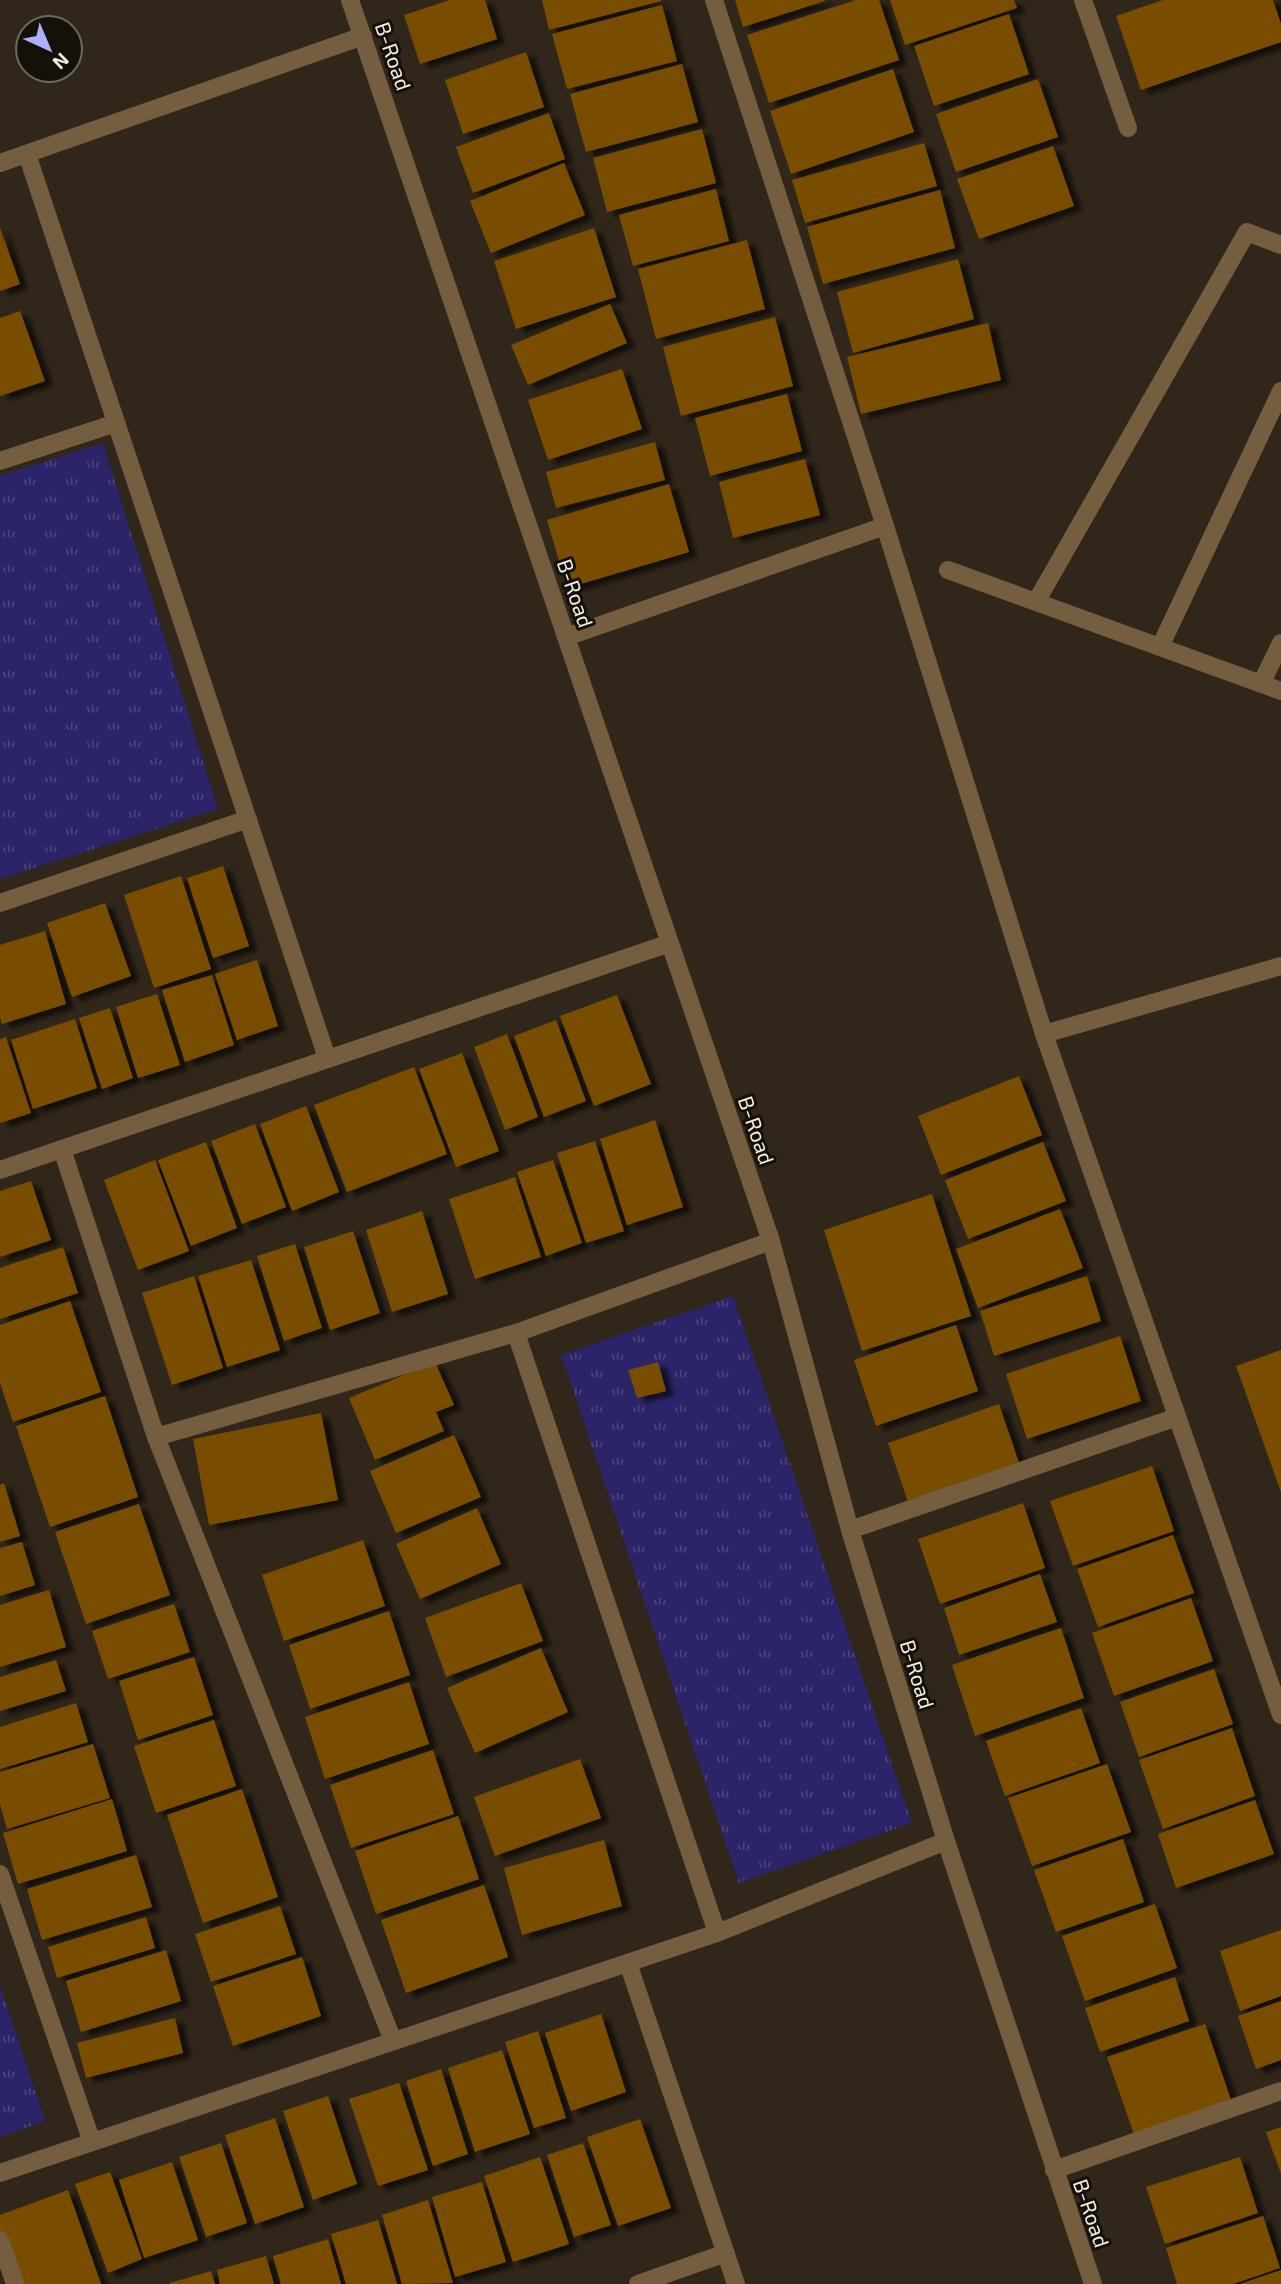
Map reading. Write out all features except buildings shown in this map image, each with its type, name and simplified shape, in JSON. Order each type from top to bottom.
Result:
[{"type":"street","name":"B-Road","points":[[350,0],[771,1241],[850,1530],[946,1841],[1093,2284]]},
{"type":"street","points":[[714,0],[885,526],[1044,1034],[1281,1715]]},
{"type":"street","points":[[1083,0],[1128,128]]},
{"type":"street","points":[[0,163],[363,36]]},
{"type":"street","points":[[27,154],[327,1058]]},
{"type":"street","points":[[1036,602],[1247,232],[1281,245]]},
{"type":"street","points":[[1160,647],[1281,391]]},
{"type":"street","points":[[0,461],[116,423]]},
{"type":"street","points":[[566,636],[885,526]]},
{"type":"street","points":[[948,570],[1281,691]]},
{"type":"street","points":[[1261,684],[1281,643]]},
{"type":"street","points":[[0,903],[248,820]]},
{"type":"street","points":[[0,1170],[670,943]]},
{"type":"street","points":[[1044,1034],[1281,966]]},
{"type":"street","points":[[62,1149],[156,1437],[393,2041]]},
{"type":"street","points":[[156,1437],[516,1333],[771,1241]]},
{"type":"street","points":[[516,1333],[717,1933]]},
{"type":"street","points":[[850,1530],[1177,1417]]},
{"type":"street","points":[[0,2173],[717,1933],[946,1841]]},
{"type":"street","points":[[0,1874],[92,2142]]},
{"type":"street","points":[[628,1963],[736,2284]]},
{"type":"street","points":[[1054,2171],[1281,2091]]},
{"type":"street","points":[[0,2240],[15,2284]]},
{"type":"street","points":[[638,2284],[726,2253]]},
{"type":"green space","points":[[103,443],[218,809],[0,879],[0,476]]},
{"type":"green space","points":[[733,1296],[912,1823],[739,1883],[561,1355]]},
{"type":"green space","points":[[0,1985],[45,2121],[0,2137]]}]
